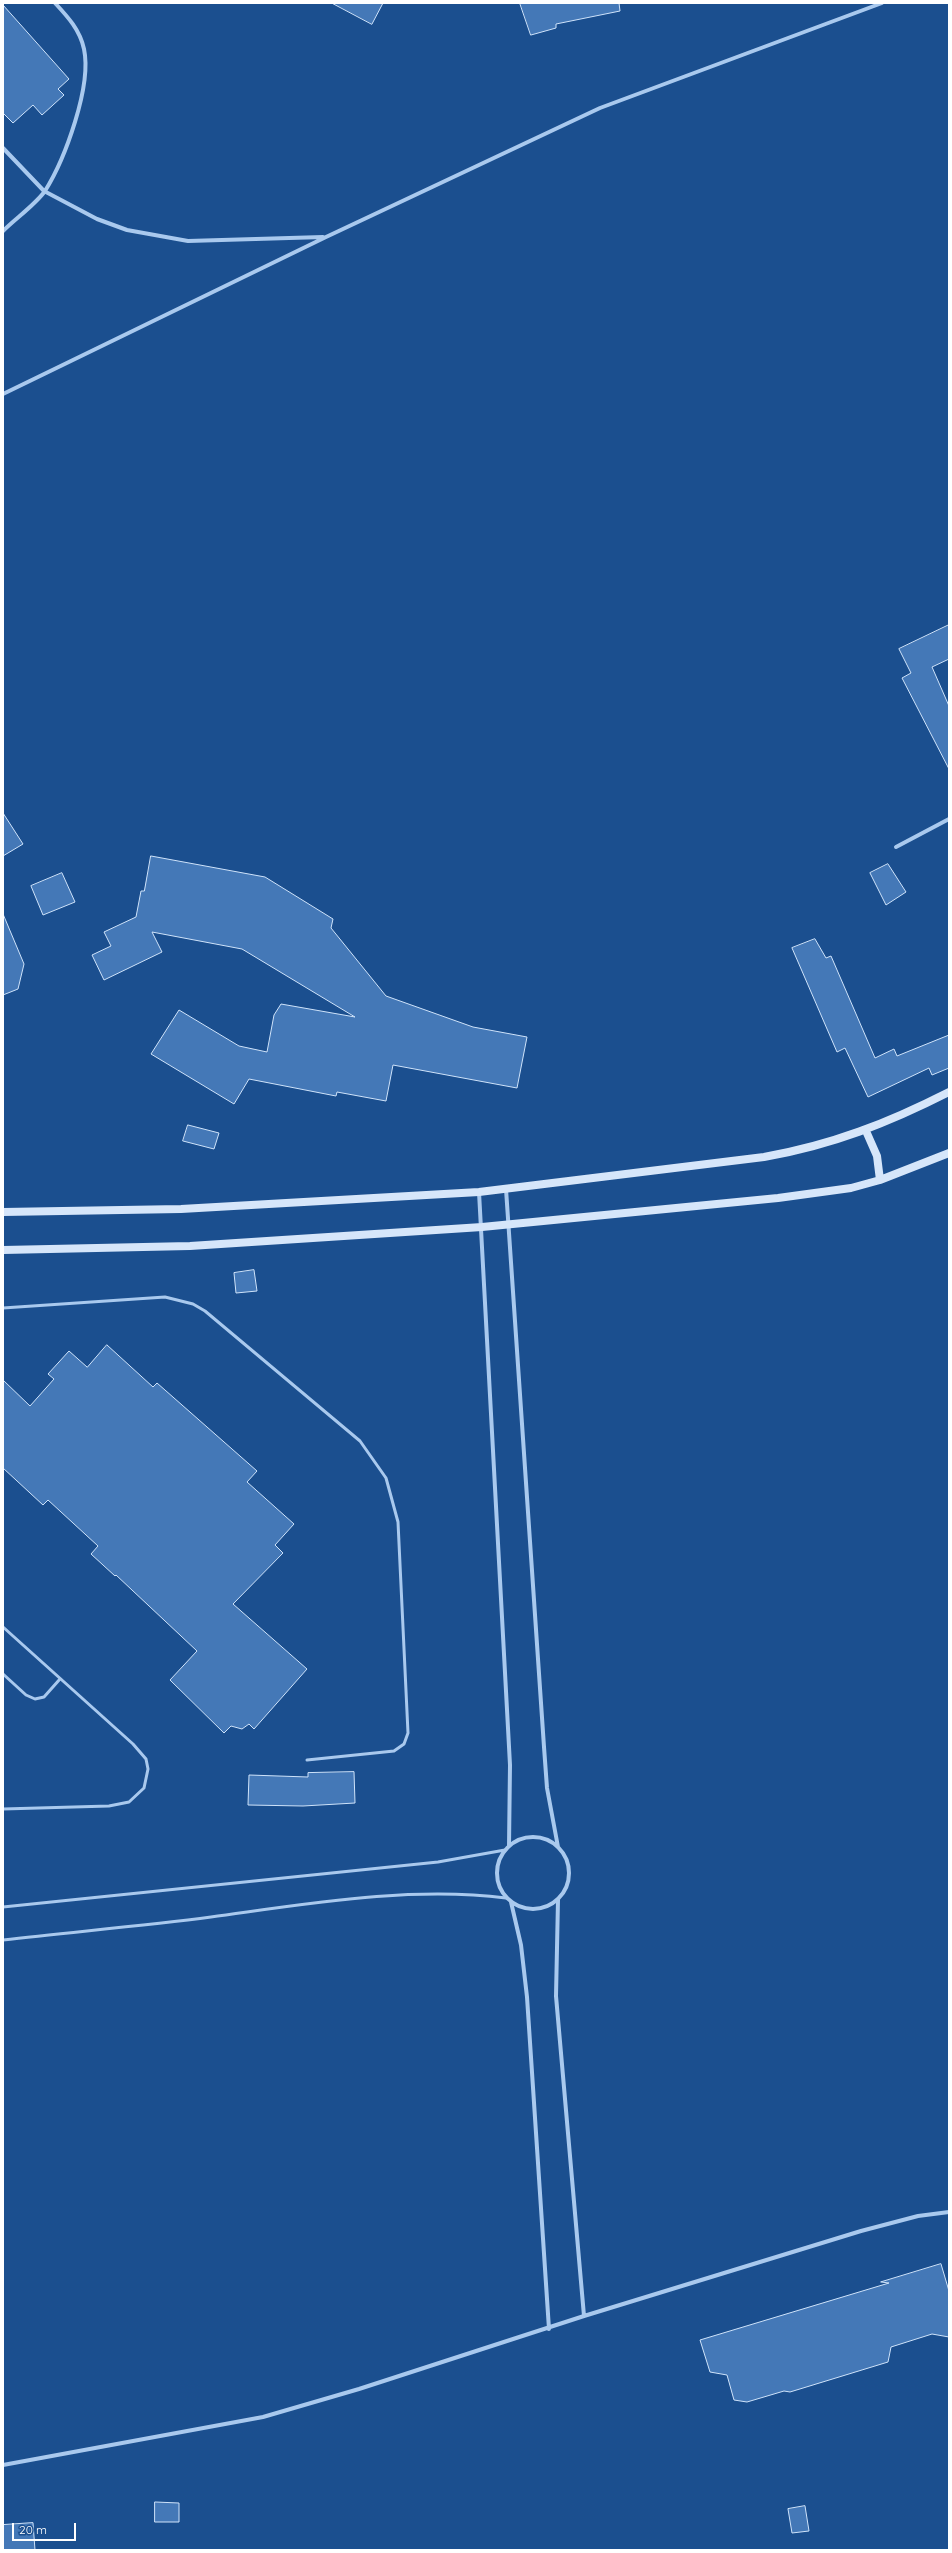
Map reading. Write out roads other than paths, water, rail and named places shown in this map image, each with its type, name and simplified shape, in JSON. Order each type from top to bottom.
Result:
[{"type":"street","points":[[3,231],[44,191],[67,143],[76,118],[86,60],[76,27],[55,3]]},
{"type":"street","points":[[3,394],[326,237],[600,108],[882,3]]},
{"type":"street","points":[[3,148],[44,191],[97,219],[157,237],[219,241],[326,237]]},
{"type":"street","points":[[896,847],[949,819]]},
{"type":"street","points":[[3,1212],[181,1209],[479,1192],[764,1157],[800,1151],[866,1131],[949,1092]]},
{"type":"street","points":[[866,1131],[877,1156],[880,1180]]},
{"type":"street","points":[[3,1250],[190,1246],[482,1227],[778,1198],[851,1188],[880,1180],[949,1153]]},
{"type":"street","points":[[506,1189],[547,1788],[558,1847],[565,1857],[569,1868],[569,1880],[565,1891],[558,1900],[547,1907],[535,1910],[522,1908],[506,1898],[499,1887],[496,1874],[499,1861],[509,1846],[518,1840],[539,1838],[558,1847]]},
{"type":"street","points":[[479,1192],[510,1765],[509,1846]]},
{"type":"street","points":[[558,1900],[556,1996],[584,2316]]},
{"type":"street","points":[[511,1902],[521,1946],[527,1997],[549,2329]]},
{"type":"street","points":[[3,2465],[263,2417],[359,2390],[549,2329],[584,2316],[861,2231],[918,2216],[949,2212]]},
{"type":"lane","points":[[3,1308],[165,1297],[193,1304],[211,1316],[348,1430],[365,1446],[378,1464],[392,1492],[398,1522],[408,1733],[404,1744],[394,1751],[306,1760]]},
{"type":"lane","points":[[3,1627],[140,1751],[148,1769],[144,1788],[129,1802],[119,1804],[3,1809]]},
{"type":"lane","points":[[3,1674],[26,1695],[35,1699],[44,1697],[60,1679]]},
{"type":"lane","points":[[3,1907],[438,1862],[505,1850]]},
{"type":"lane","points":[[3,1940],[342,1900],[422,1895],[506,1898]]}]
